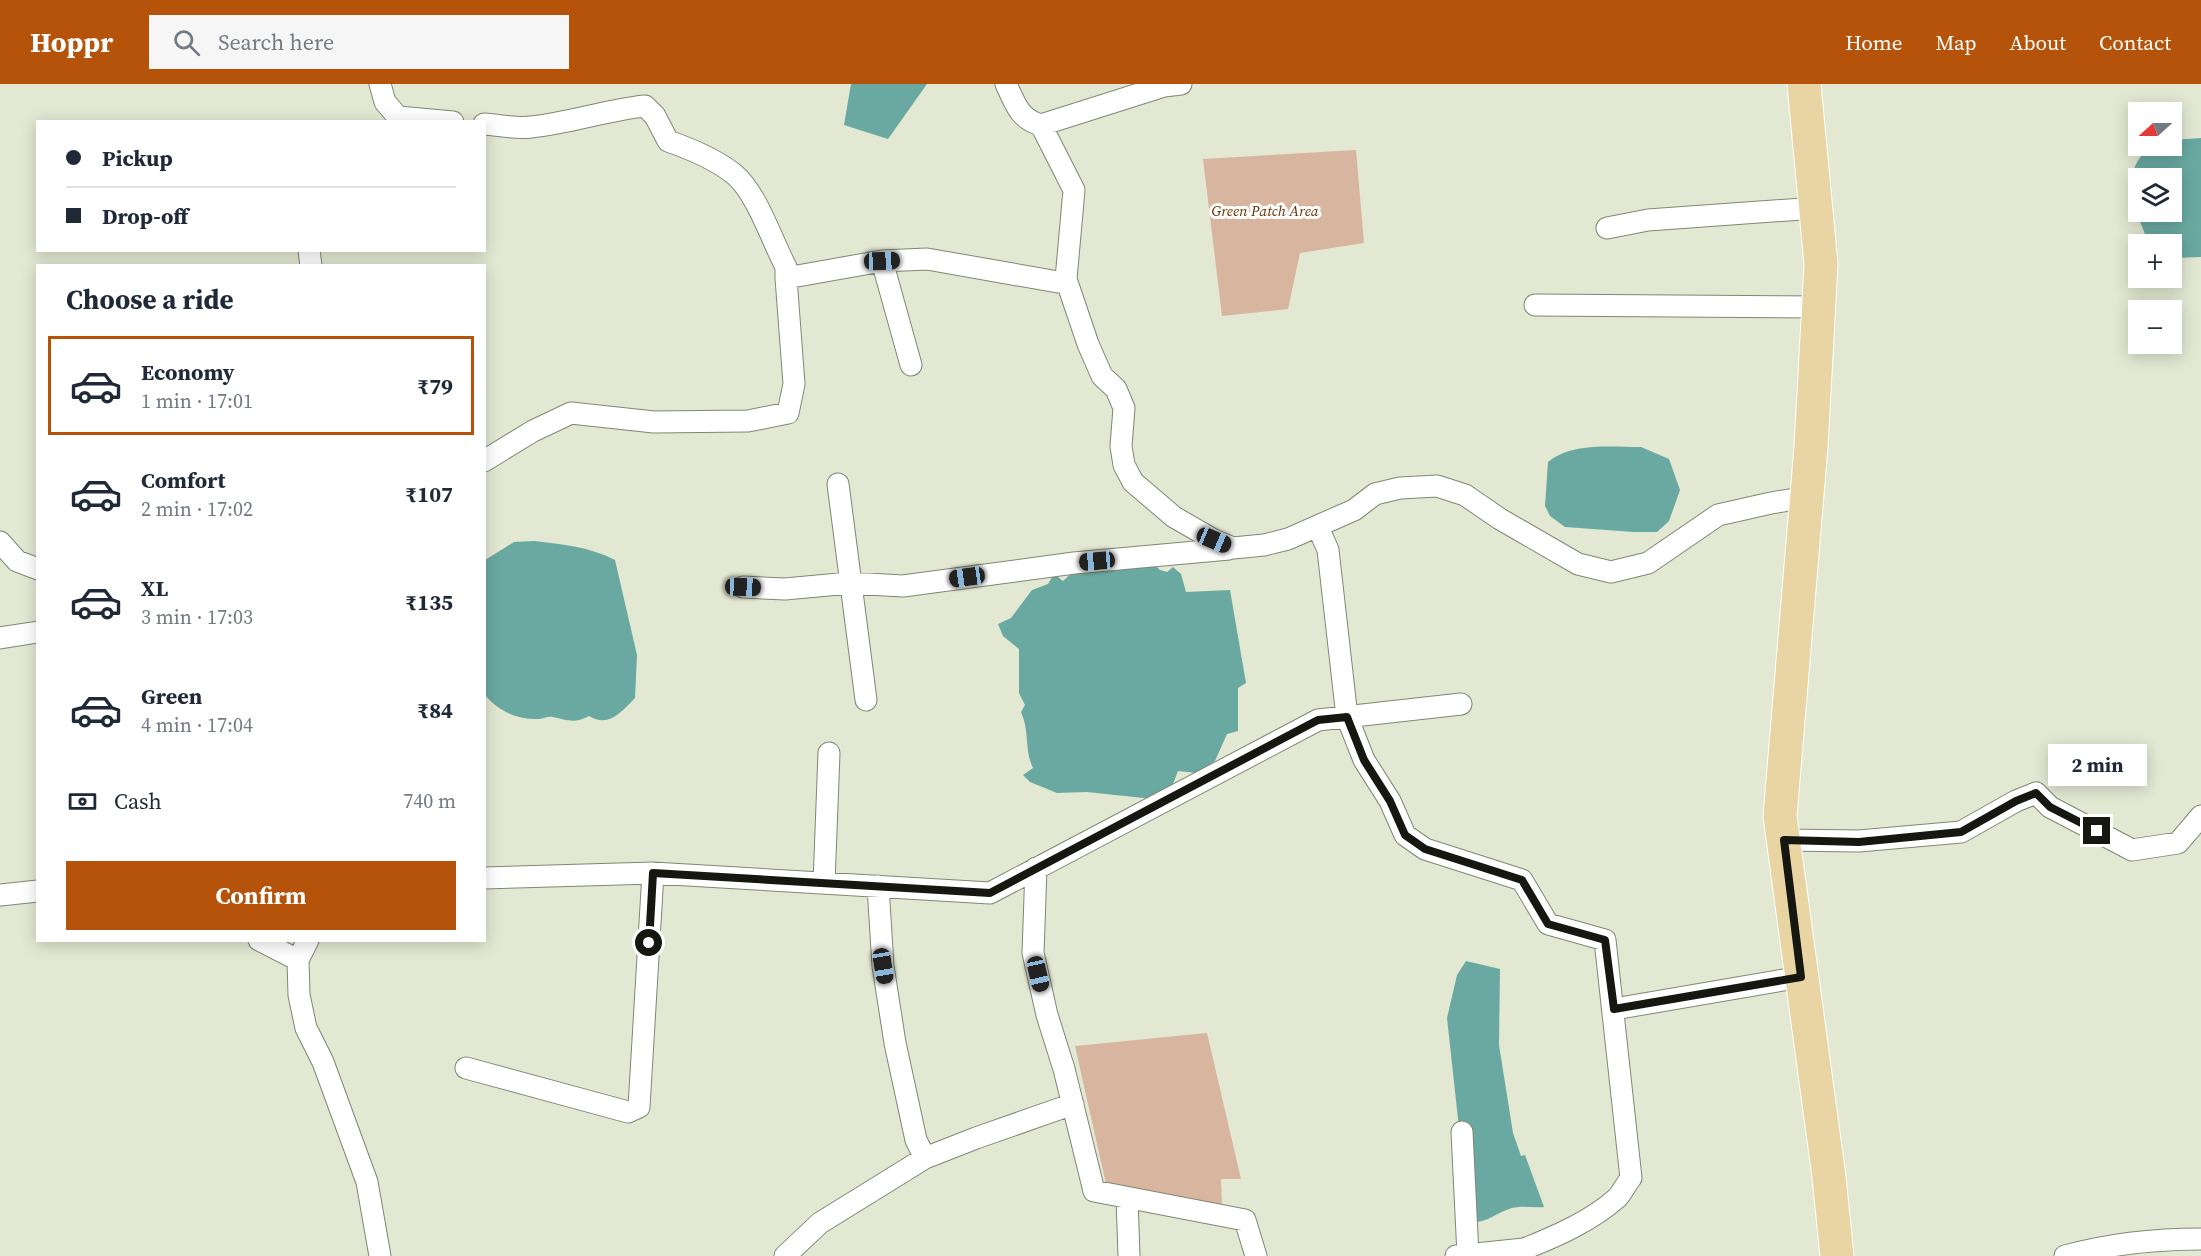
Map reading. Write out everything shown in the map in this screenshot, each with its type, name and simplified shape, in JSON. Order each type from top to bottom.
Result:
[{"type":"main road","points":[[1804,84],[1821,264],[1807,497],[1780,816],[1829,1177],[1837,1256]]},
{"type":"street","points":[[380,84],[385,102],[394,119],[414,120]]},
{"type":"street","points":[[1006,84],[1017,107],[1028,121],[1041,124],[1169,85]]},
{"type":"street","points":[[486,124],[529,128],[624,108],[645,106],[655,116],[668,141],[695,150],[735,175],[755,201],[786,267],[794,384],[788,413],[748,421],[654,422],[571,413],[533,431],[486,460]]},
{"type":"street","points":[[1041,124],[1074,190],[1066,279],[1097,365],[1102,376],[1116,389],[1124,408],[1121,446],[1124,465],[1133,482],[1174,518],[1233,548]]},
{"type":"street","points":[[1607,228],[1648,220],[1816,208]]},
{"type":"street","points":[[786,278],[882,261],[927,259],[1058,282],[1066,279]]},
{"type":"street","points":[[882,261],[911,365]]},
{"type":"street","points":[[1535,304],[1819,307]]},
{"type":"street","points":[[838,484],[866,700]]},
{"type":"street","points":[[743,587],[784,589],[850,583],[903,586],[1074,563],[1264,545],[1288,539],[1318,527],[1354,510],[1375,494],[1400,488],[1437,486],[1465,495],[1519,531],[1578,564],[1611,572],[1648,563],[1718,515],[1807,497]]},
{"type":"street","points":[[1318,527],[1328,550],[1347,717],[1364,760],[1390,801],[1405,835],[1425,849],[1522,880],[1548,924],[1605,940],[1630,1178],[1618,1196],[1560,1235],[1523,1252],[1462,1255],[1462,1132]]},
{"type":"street","points":[[0,542],[17,561],[36,568]]},
{"type":"street","points":[[0,638],[36,632]]},
{"type":"street","points":[[486,878],[653,873],[990,893],[1318,720],[1461,704]]},
{"type":"street","points":[[824,883],[830,753]]},
{"type":"street","points":[[1784,840],[1859,842],[1961,832],[2016,801],[2036,793],[2050,807],[2132,850],[2178,843],[2201,816]]},
{"type":"street","points":[[1036,868],[1033,954],[1094,1191],[1245,1220],[1256,1256]]},
{"type":"street","points":[[466,1068],[628,1112],[639,1107],[653,873]]},
{"type":"street","points":[[878,886],[883,966],[895,1042],[916,1140],[925,1158]]},
{"type":"street","points":[[0,895],[36,891]]},
{"type":"street","points":[[263,942],[298,960]]},
{"type":"street","points":[[307,942],[298,960],[299,995],[306,1028],[323,1062],[367,1182],[380,1256]]},
{"type":"street","points":[[1614,1009],[1801,977]]},
{"type":"street","points":[[785,1256],[820,1223],[925,1158],[1073,1104]]},
{"type":"street","points":[[1127,1198],[1129,1256]]},
{"type":"street","points":[[2065,1256],[2163,1239],[2201,1239]]},
{"type":"green space","name":"Green Patch Area","points":[[1356,150],[1364,243],[1300,253],[1288,309],[1222,316],[1203,159]]},
{"type":"green space","points":[[1207,1033],[1241,1179],[1221,1179],[1222,1207],[1106,1184],[1075,1046]]},
{"type":"water","points":[[851,84],[927,84],[888,139],[844,125]]},
{"type":"water","points":[[2201,138],[2201,257],[2182,258],[2182,234],[2145,234],[2141,222],[2182,222],[2182,168],[2134,168],[2140,157],[2182,156],[2182,139]]},
{"type":"water","points":[[1641,447],[1669,459],[1680,490],[1669,521],[1657,532],[1565,527],[1550,516],[1545,506],[1548,462],[1568,451],[1580,448]]},
{"type":"water","points":[[534,541],[565,545],[586,549],[615,560],[637,655],[635,698],[614,717],[603,720],[589,716],[575,721],[551,717],[524,718],[502,710],[486,696],[486,559],[514,542]]},
{"type":"water","points":[[1153,563],[1160,570],[1167,572],[1173,567],[1181,574],[1186,592],[1230,590],[1246,683],[1238,688],[1238,731],[1227,734],[1215,761],[1197,773],[1178,771],[1173,784],[1153,799],[1087,792],[1057,793],[1030,782],[1023,775],[1033,768],[1021,712],[1025,705],[1019,693],[1019,649],[1003,636],[998,624],[1011,618],[1032,590],[1048,584],[1054,574],[1063,581],[1075,570]]},
{"type":"water","points":[[1466,961],[1500,969],[1499,1045],[1513,1133],[1521,1156],[1525,1155],[1544,1207],[1513,1208],[1477,1222],[1472,1222],[1447,1018],[1457,975]]},
{"type":"route","points":[[649,943],[653,873],[990,893],[1318,720],[1347,717],[1364,760],[1390,801],[1405,835],[1425,849],[1522,880],[1548,924],[1605,940],[1614,1009],[1801,977],[1784,840],[1859,842],[1961,832],[2016,801],[2036,793],[2050,807],[2097,831]]}]
